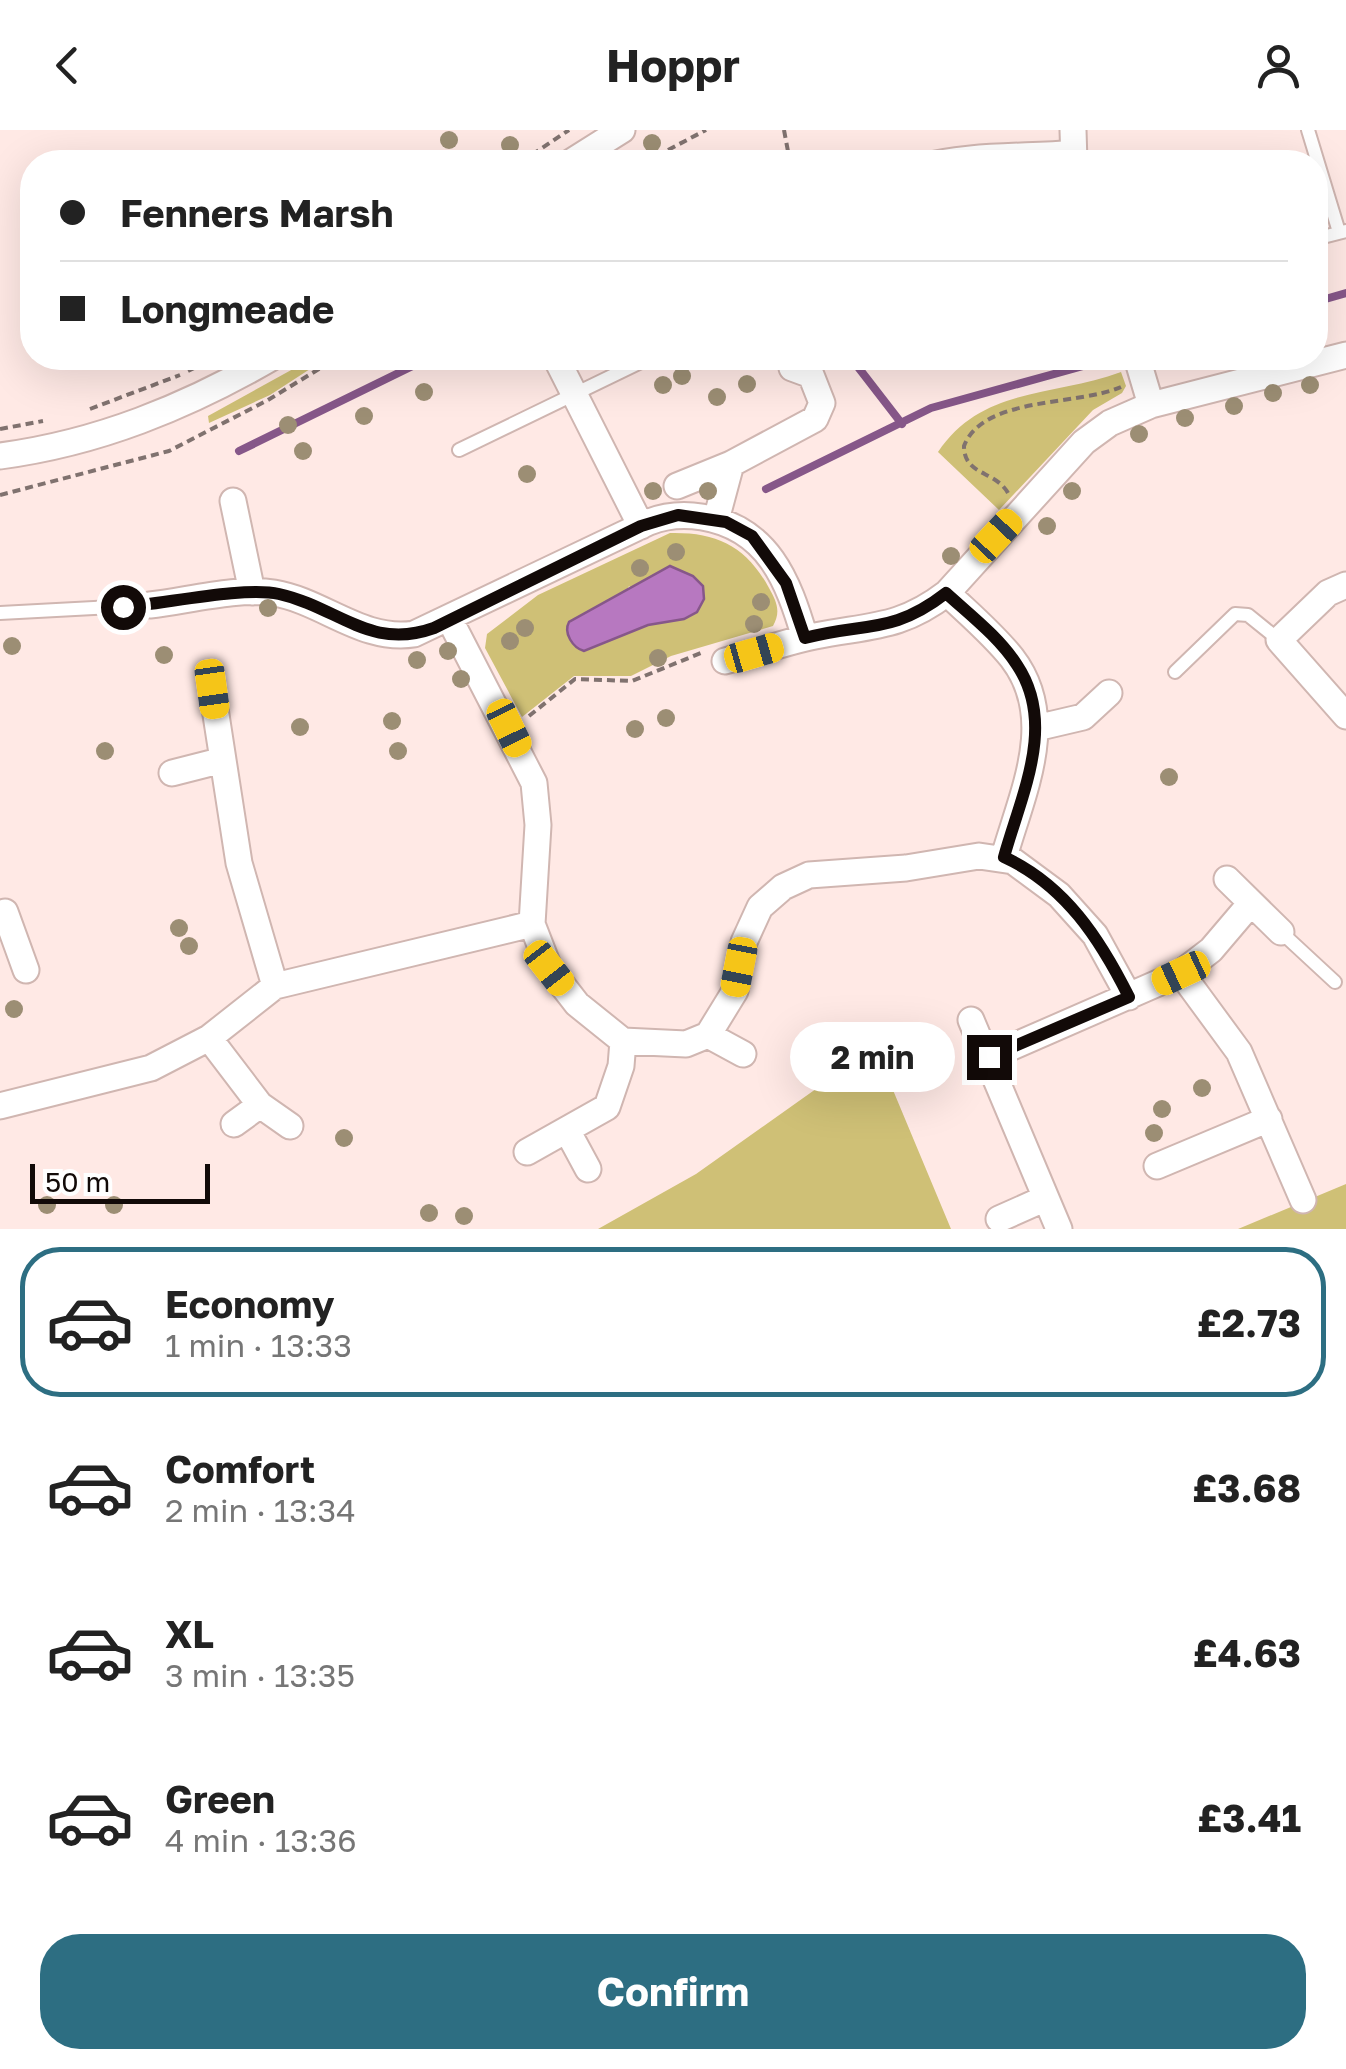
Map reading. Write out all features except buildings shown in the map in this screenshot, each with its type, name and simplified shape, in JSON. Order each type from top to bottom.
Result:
[{"type":"street","points":[[590,150],[622,130]]},
{"type":"street","points":[[0,456],[60,448],[132,425],[249,370]]},
{"type":"street","points":[[562,370],[641,526]]},
{"type":"street","points":[[677,486],[731,464],[815,419],[822,402],[812,375],[798,370]]},
{"type":"street","points":[[715,656],[892,625],[922,612],[946,593],[1084,442],[1110,423],[1150,405],[1287,370]]},
{"type":"street","points":[[1136,371],[1150,405]]},
{"type":"street","points":[[716,520],[731,464]]},
{"type":"street","points":[[233,501],[252,592]]},
{"type":"street","points":[[150,605],[252,592],[292,597],[387,635],[414,634],[641,526],[678,515],[716,520],[742,529],[773,561],[793,598],[805,638]]},
{"type":"street","points":[[1346,584],[1328,594],[1278,640],[1346,716]]},
{"type":"street","points":[[946,593],[1017,664],[1030,693],[1036,728],[1034,754],[1004,857]]},
{"type":"street","points":[[450,620],[503,718],[536,791],[538,825],[532,924],[549,968],[576,1004],[623,1041],[686,1044],[708,1035],[734,991],[744,942],[760,908],[783,888],[809,874],[906,868],[987,855],[1004,857],[1046,883],[1082,919],[1129,997]]},
{"type":"street","points":[[212,689],[244,886],[274,986]]},
{"type":"street","points":[[1036,728],[1083,717],[1109,693]]},
{"type":"street","points":[[172,773],[223,760]]},
{"type":"street","points":[[1227,880],[1281,932]]},
{"type":"street","points":[[989,1057],[1181,973],[1211,950],[1251,904]]},
{"type":"street","points":[[5,912],[8,943],[26,970]]},
{"type":"street","points":[[0,1106],[151,1068],[209,1038],[274,986],[532,924]]},
{"type":"street","points":[[1181,973],[1234,1042],[1303,1200]]},
{"type":"street","points":[[971,1020],[1059,1229]]},
{"type":"street","points":[[708,1035],[743,1054]]},
{"type":"street","points":[[209,1038],[260,1105],[290,1126]]},
{"type":"street","points":[[527,1152],[607,1107],[621,1066],[623,1041]]},
{"type":"street","points":[[234,1124],[260,1105]]},
{"type":"street","points":[[1158,1166],[1269,1119]]},
{"type":"street","points":[[568,1132],[588,1169]]},
{"type":"street","points":[[999,1219],[1046,1198]]},
{"type":"lane","points":[[1037,150],[1073,147]]},
{"type":"lane","points":[[1328,188],[1343,231]]},
{"type":"lane","points":[[459,450],[626,370]]},
{"type":"lane","points":[[0,613],[150,605]]},
{"type":"lane","points":[[1176,672],[1236,614],[1248,615],[1278,640]]},
{"type":"lane","points":[[1281,932],[1335,982]]},
{"type":"path","points":[[539,150],[568,130]]},
{"type":"path","points":[[668,150],[706,130]]},
{"type":"path","points":[[90,409],[186,370]]},
{"type":"path","points":[[0,495],[168,451],[317,370]]},
{"type":"path","points":[[1014,501],[1000,480],[974,470],[966,460],[964,446],[973,431],[1005,413],[1136,371]]},
{"type":"path","points":[[0,429],[54,420]]},
{"type":"path","points":[[503,718],[522,721],[577,679],[632,681],[715,656]]},
{"type":"shaded area","points":[[291,370],[309,370],[270,395],[209,423],[208,416]]},
{"type":"shaded area","points":[[1121,372],[1126,386],[1122,393],[1093,410],[999,510],[938,452],[976,415],[998,404]]},
{"type":"shaded area","points":[[670,533],[687,533],[716,539],[740,552],[760,574],[777,612],[773,626],[671,656],[631,676],[574,676],[522,717],[485,648],[487,634],[538,595]],"holes":[[[670,566],[693,576],[704,599],[690,617],[655,623],[584,651],[576,647],[566,628],[626,593],[629,586],[632,589]]]},
{"type":"shaded area","points":[[670,566],[693,576],[703,586],[704,599],[697,612],[684,619],[648,625],[584,651],[573,643],[567,631],[569,622]]},
{"type":"shaded area","points":[[875,1047],[951,1229],[598,1229],[696,1174]]},
{"type":"shaded area","points":[[1346,1184],[1346,1229],[1238,1229]]},
{"type":"waterway","points":[[1328,298],[1346,293]]},
{"type":"waterway","points":[[239,451],[404,370]]},
{"type":"waterway","points":[[860,370],[902,424]]},
{"type":"waterway","points":[[766,489],[931,408],[1069,370]]},
{"type":"route","points":[[123,607],[267,592],[292,597],[372,632],[408,636],[434,628],[641,526],[678,515],[726,522],[752,536],[786,583],[805,638],[892,625],[922,612],[946,593],[1010,656],[1032,701],[1034,754],[1004,857],[1046,883],[1082,919],[1103,948],[1129,997],[989,1057]]}]
